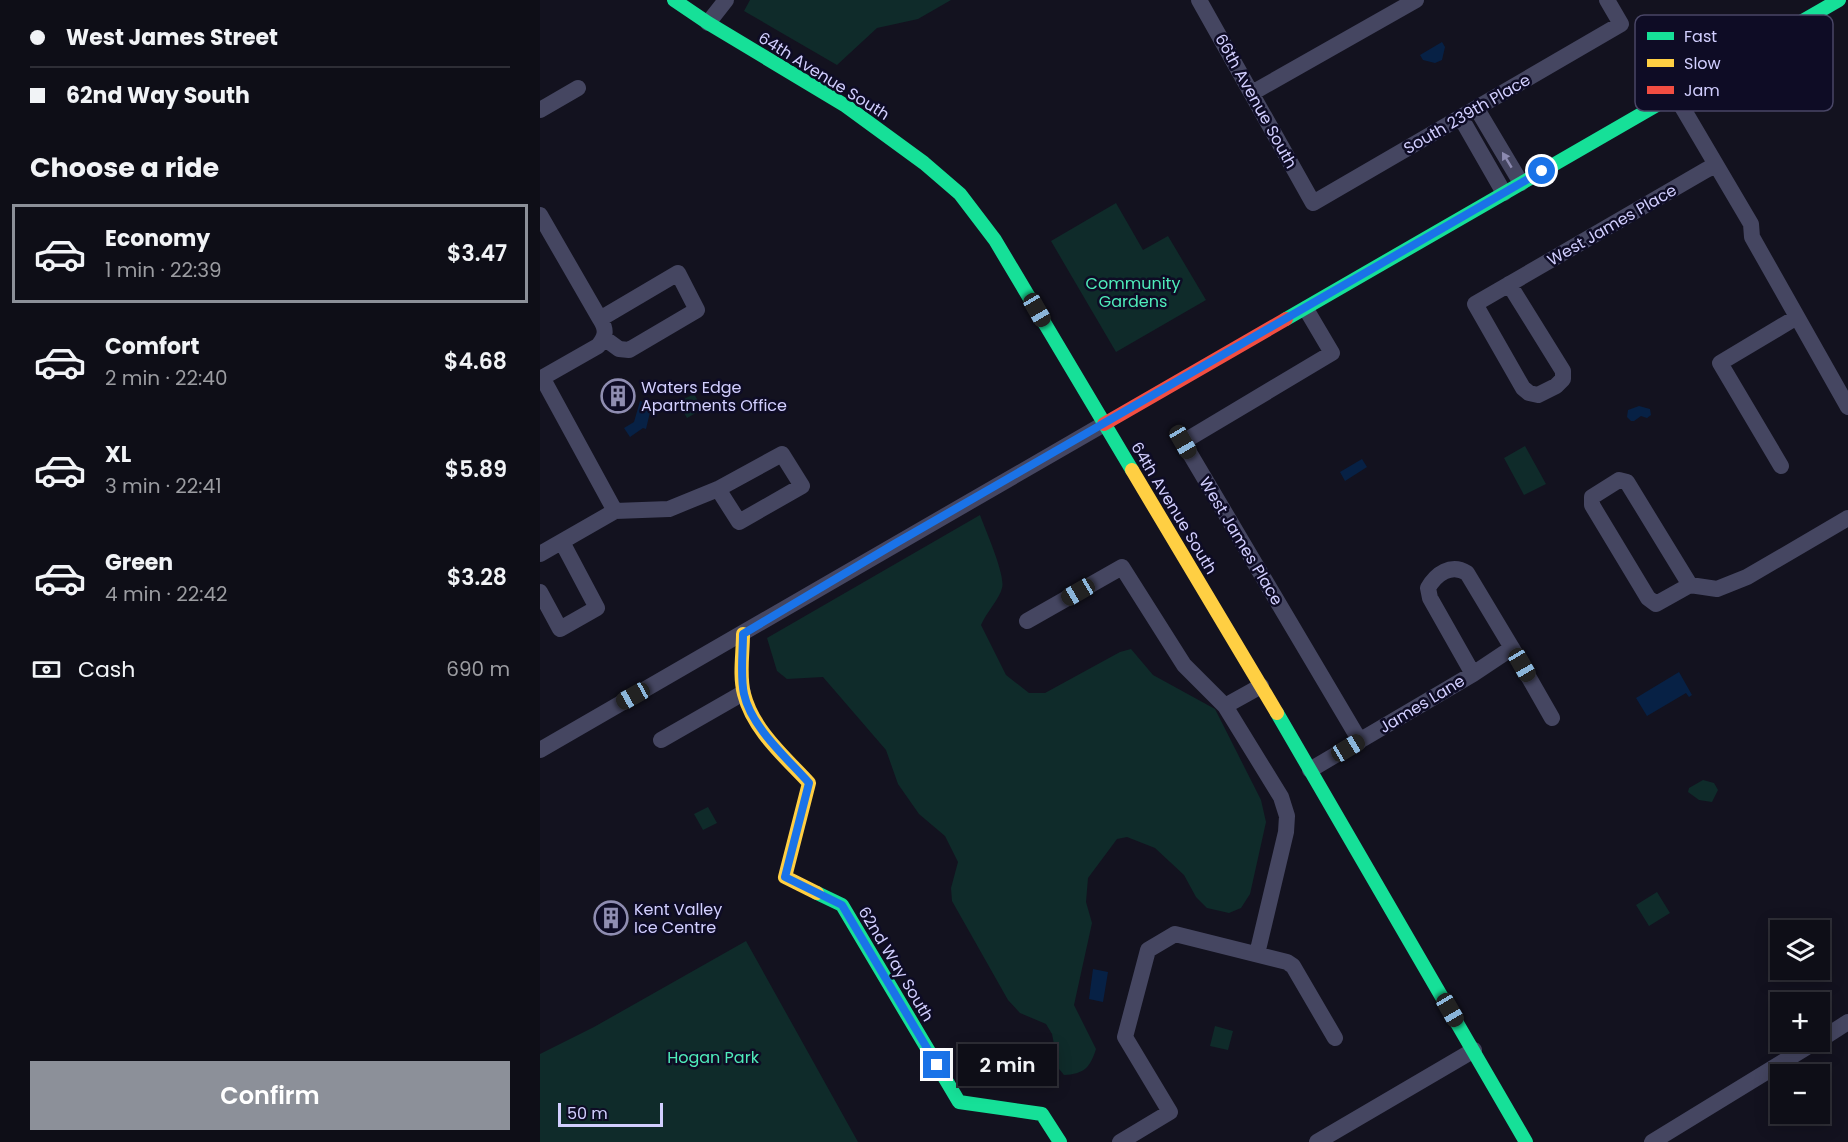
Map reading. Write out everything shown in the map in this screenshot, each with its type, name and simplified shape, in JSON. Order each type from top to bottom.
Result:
[{"type":"street","name":"64th Avenue South","points":[[674,0],[846,106],[924,163],[960,194],[995,240],[1261,686],[1526,1142]]},
{"type":"street","points":[[708,23],[726,0]]},
{"type":"street","name":"66th Avenue South","points":[[1199,0],[1312,203]]},
{"type":"street","points":[[1252,93],[1416,0]]},
{"type":"street","name":"South 239th Place","points":[[1312,203],[1621,24],[1607,0]]},
{"type":"street","points":[[1813,15],[1839,0]]},
{"type":"street","points":[[540,110],[578,88]]},
{"type":"street","points":[[1477,109],[1521,183]]},
{"type":"street","points":[[540,750],[1648,111]]},
{"type":"street","points":[[1678,111],[1711,168],[1740,228],[1752,237],[1848,406]]},
{"type":"street","points":[[1461,118],[1504,193]]},
{"type":"street","name":"West James Place","points":[[1509,284],[1563,371],[1563,379],[1556,386],[1538,395],[1529,393],[1523,388],[1475,304],[1509,284],[1711,168]]},
{"type":"street","points":[[540,215],[606,328],[604,338],[598,346],[542,379],[615,511]]},
{"type":"street","points":[[600,319],[678,273],[697,310],[629,350],[619,349],[604,338]]},
{"type":"street","name":"West James Place","points":[[1306,309],[1332,353],[1183,442],[1360,741]]},
{"type":"street","points":[[1781,466],[1720,363],[1797,317]]},
{"type":"street","points":[[540,554],[615,511],[669,509],[718,489],[782,454],[802,486],[739,522],[718,489]]},
{"type":"street","points":[[1690,585],[1628,482],[1619,480],[1592,497],[1592,505],[1648,598],[1656,604],[1690,585],[1717,589],[1747,577],[1848,518]]},
{"type":"street","points":[[540,592],[560,629],[597,608],[562,542]]},
{"type":"street","points":[[1027,621],[1122,567],[1184,665],[1225,706],[1281,796],[1287,816],[1286,832],[1257,954]]},
{"type":"street","points":[[1473,674],[1430,598],[1428,588],[1434,577],[1448,570],[1460,569],[1467,573],[1552,718]]},
{"type":"street","name":"62nd Way South","points":[[743,634],[743,693],[750,712],[760,728],[809,783],[785,877],[842,905],[959,1102],[1042,1114],[1060,1142]]},
{"type":"street","name":"James Lane","points":[[1310,770],[1473,674],[1512,648]]},
{"type":"street","points":[[1225,706],[1261,686]]},
{"type":"street","points":[[661,740],[743,693]]},
{"type":"street","points":[[1120,1142],[1170,1112],[1125,1037],[1148,950],[1175,934],[1287,962],[1293,966],[1335,1038]]},
{"type":"street","points":[[1830,1033],[1848,1022]]},
{"type":"street","points":[[1317,1142],[1474,1050]]},
{"type":"street","points":[[1652,1142],[1798,1052]]},
{"type":"green space","points":[[750,0],[951,0],[918,19],[877,28],[837,65],[744,11]]},
{"type":"green space","name":"Community Gardens","points":[[1116,203],[1143,250],[1168,236],[1206,300],[1116,352],[1051,241]]},
{"type":"green space","points":[[694,394],[703,409],[687,418],[678,402]]},
{"type":"green space","points":[[1525,446],[1546,484],[1524,495],[1504,458]]},
{"type":"green space","points":[[980,515],[998,563],[1002,582],[999,596],[981,625],[1006,675],[1029,693],[1045,693],[1120,652],[1131,649],[1153,675],[1215,709],[1261,800],[1266,822],[1250,894],[1241,908],[1229,913],[1207,908],[1196,897],[1184,875],[1155,848],[1127,837],[1117,839],[1088,878],[1086,902],[1092,923],[1074,1005],[1096,1049],[1089,1065],[1077,1073],[1064,1075],[1059,1069],[1052,1034],[1046,1024],[1020,1013],[1008,1000],[952,901],[951,888],[958,862],[945,836],[919,814],[898,784],[886,750],[823,677],[787,679],[777,671],[767,638]]},
{"type":"green space","points":[[1703,780],[1714,783],[1718,790],[1712,802],[1699,800],[1688,792],[1689,788]]},
{"type":"green space","points":[[708,807],[717,823],[703,830],[694,814]]},
{"type":"green space","points":[[1657,892],[1670,913],[1649,926],[1636,905]]},
{"type":"green space","name":"Hogan Park","points":[[746,941],[858,1142],[540,1142],[540,1054],[594,1027]]},
{"type":"green space","points":[[1215,1026],[1233,1031],[1228,1050],[1210,1046]]},
{"type":"water","points":[[1442,42],[1445,47],[1442,60],[1435,63],[1423,60],[1420,55]]},
{"type":"water","points":[[640,401],[652,404],[646,429],[643,428],[630,437],[624,428],[634,422]]},
{"type":"water","points":[[1639,406],[1650,409],[1651,415],[1647,418],[1641,416],[1631,421],[1627,417],[1628,410]]},
{"type":"water","points":[[1362,459],[1367,467],[1345,481],[1340,472]]},
{"type":"water","points":[[1679,672],[1692,695],[1689,697],[1686,693],[1647,716],[1636,698]]},
{"type":"water","points":[[1093,969],[1108,972],[1103,1002],[1089,999]]},
{"type":"traffic: fast","points":[[674,0],[846,106],[924,163],[960,194],[995,240],[1132,470]]},
{"type":"traffic: fast","points":[[1813,15],[1839,0]]},
{"type":"traffic: fast","points":[[1286,319],[1647,111]]},
{"type":"traffic: fast","points":[[1277,713],[1526,1142]]},
{"type":"traffic: fast","points":[[817,893],[842,905],[959,1102],[1042,1114],[1060,1142]]},
{"type":"traffic: slow","points":[[1132,470],[1277,713]]},
{"type":"traffic: slow","points":[[743,634],[742,679],[748,707],[762,731],[809,783],[785,877],[817,893]]},
{"type":"traffic: jam","points":[[1104,424],[1286,319]]},
{"type":"place","name":"Waters Edge Apartments Office","points":[[618,396]]},
{"type":"place","name":"Kent Valley Ice Centre","points":[[611,918]]},
{"type":"route","points":[[937,1065],[842,905],[785,877],[809,783],[760,728],[750,712],[743,693],[743,634],[896,543],[1306,309],[1542,171]]}]
